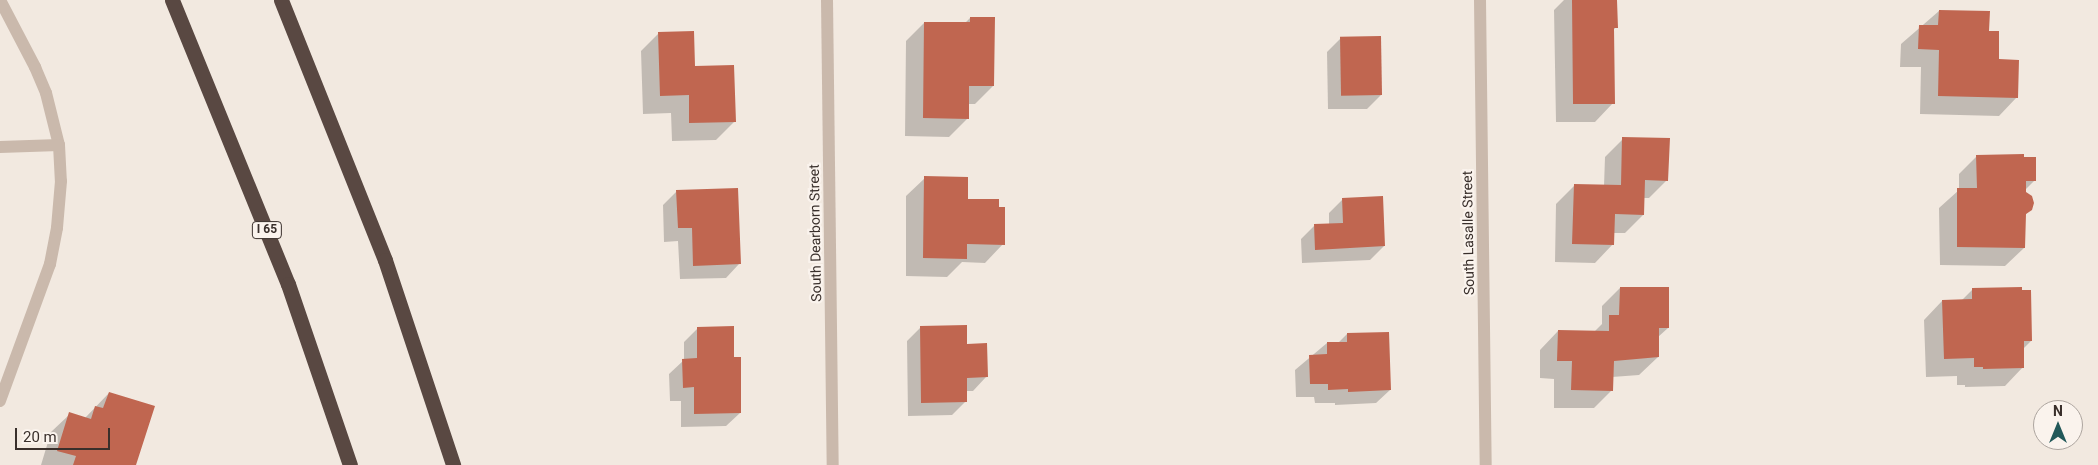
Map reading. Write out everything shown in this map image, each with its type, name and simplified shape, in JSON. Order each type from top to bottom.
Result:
[{"type":"highway","name":"I 65","points":[[172,0],[288,284],[350,465]]},
{"type":"highway","points":[[281,0],[330,119],[384,260],[453,465]]},
{"type":"street","points":[[0,0],[35,67],[46,93],[59,145],[61,193],[52,252],[0,401]]},
{"type":"street","name":"South Dearborn Street","points":[[827,0],[833,465]]},
{"type":"street","name":"South Lasalle Street","points":[[1480,0],[1486,465]]},
{"type":"street","points":[[0,147],[59,145]]},
{"type":"building","points":[[1572,0],[1617,0],[1618,28],[1614,28],[1615,104],[1573,104]]},
{"type":"building","points":[[1939,10],[1990,11],[1989,31],[1999,31],[1999,59],[2019,60],[2018,98],[1938,96],[1939,50],[1918,49],[1919,25],[1938,25]]},
{"type":"building","points":[[970,17],[995,17],[994,86],[969,86],[969,119],[923,118],[924,22],[970,22]]},
{"type":"building","points":[[694,31],[695,66],[734,65],[736,122],[689,123],[689,95],[660,96],[658,32]]},
{"type":"building","points":[[1381,36],[1382,95],[1341,96],[1340,37]]},
{"type":"building","points":[[1622,137],[1670,138],[1668,181],[1645,180],[1644,215],[1615,214],[1614,245],[1572,244],[1574,184],[1621,185]]},
{"type":"building","points":[[2024,154],[2024,157],[2036,157],[2036,181],[2026,181],[2026,192],[2032,196],[2034,203],[2032,210],[2026,214],[2025,248],[1957,247],[1957,188],[1977,188],[1976,155]]},
{"type":"building","points":[[924,176],[968,177],[968,199],[999,199],[999,207],[1005,207],[1005,245],[967,244],[967,259],[923,258]]},
{"type":"building","points":[[738,188],[741,264],[693,266],[692,228],[678,228],[676,190]]},
{"type":"building","points":[[1383,196],[1385,246],[1315,250],[1314,224],[1343,223],[1342,198]]},
{"type":"building","points":[[1620,287],[1669,287],[1669,328],[1659,328],[1659,357],[1614,361],[1613,391],[1571,390],[1572,361],[1557,361],[1558,330],[1609,331],[1609,315],[1619,315]]},
{"type":"building","points":[[2022,287],[2022,290],[2031,290],[2032,341],[2024,341],[2024,368],[1983,369],[1983,367],[1974,367],[1974,358],[1944,359],[1942,300],[1972,299],[1972,288]]},
{"type":"building","points":[[967,325],[967,344],[987,343],[988,377],[967,378],[967,402],[921,403],[920,326]]},
{"type":"building","points":[[734,326],[734,357],[741,357],[741,413],[694,414],[694,387],[683,388],[682,359],[697,358],[697,327]]},
{"type":"building","points":[[1389,332],[1391,390],[1348,392],[1348,389],[1328,390],[1328,384],[1310,384],[1309,355],[1327,354],[1327,342],[1347,342],[1347,333]]},
{"type":"building","points":[[109,392],[155,406],[136,465],[73,465],[76,456],[57,451],[69,412],[91,419],[95,406],[103,408]]}]
